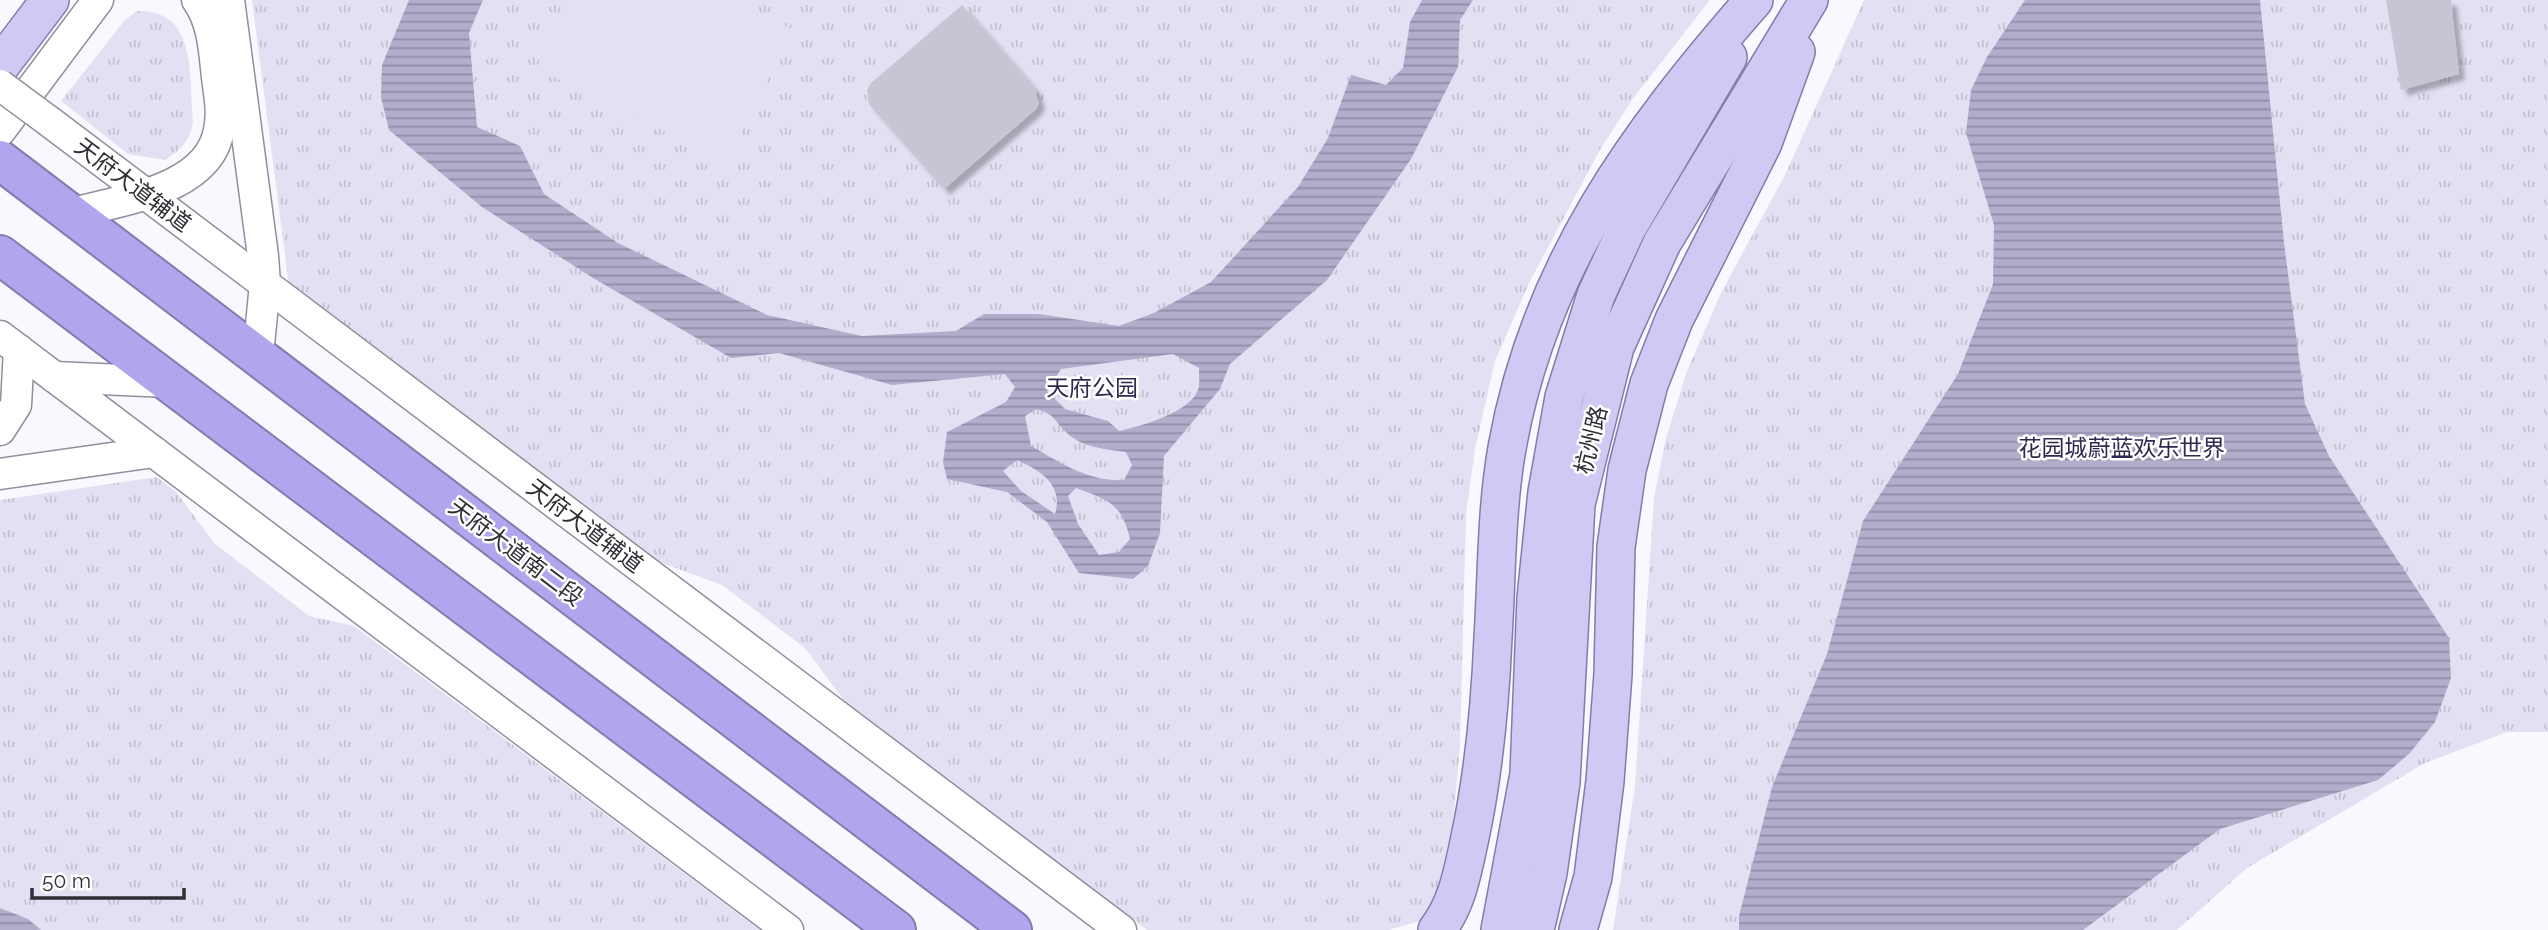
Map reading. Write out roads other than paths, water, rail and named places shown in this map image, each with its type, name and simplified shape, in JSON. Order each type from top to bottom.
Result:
[{"type":"highway","name":"天府大道南二段","points":[[10,167],[1012,930]]},
{"type":"highway","points":[[0,255],[896,930]]},
{"type":"main road","points":[[0,66],[50,0]]},
{"type":"main road","points":[[1437,930],[1448,915],[1459,889],[1482,783],[1494,636],[1496,530],[1507,447],[1528,365],[1553,294],[1586,226],[1628,156],[1693,70],[1754,0]]},
{"type":"main road","name":"杭州路","points":[[1500,930],[1529,774],[1536,597],[1547,492],[1564,397],[1596,295],[1627,228],[1675,142],[1764,0]]},
{"type":"main road","name":"杭州路","points":[[1535,930],[1548,873],[1561,782],[1576,503],[1615,347],[1662,243],[1809,0]]},
{"type":"main road","points":[[1578,930],[1592,877],[1605,781],[1613,674],[1616,547],[1626,470],[1649,384],[1674,320],[1763,143],[1815,0]]},
{"type":"street","points":[[0,131],[98,0]]},
{"type":"street","points":[[73,213],[145,193],[187,177],[213,150],[219,133],[221,114],[211,30],[197,0]]},
{"type":"street","points":[[229,0],[265,285],[258,355]]},
{"type":"street","name":"天府大道辅道","points":[[0,85],[1121,930]]},
{"type":"street","points":[[9,343],[788,930]]},
{"type":"street","points":[[0,430],[16,405],[9,343]]},
{"type":"street","points":[[54,377],[169,382]]},
{"type":"street","points":[[0,474],[154,452]]},
{"type":"park label","name":"天府公园","points":[[1092,388]]},
{"type":"park label","name":"花园城蔚蓝欢乐世界","points":[[2122,448]]}]
